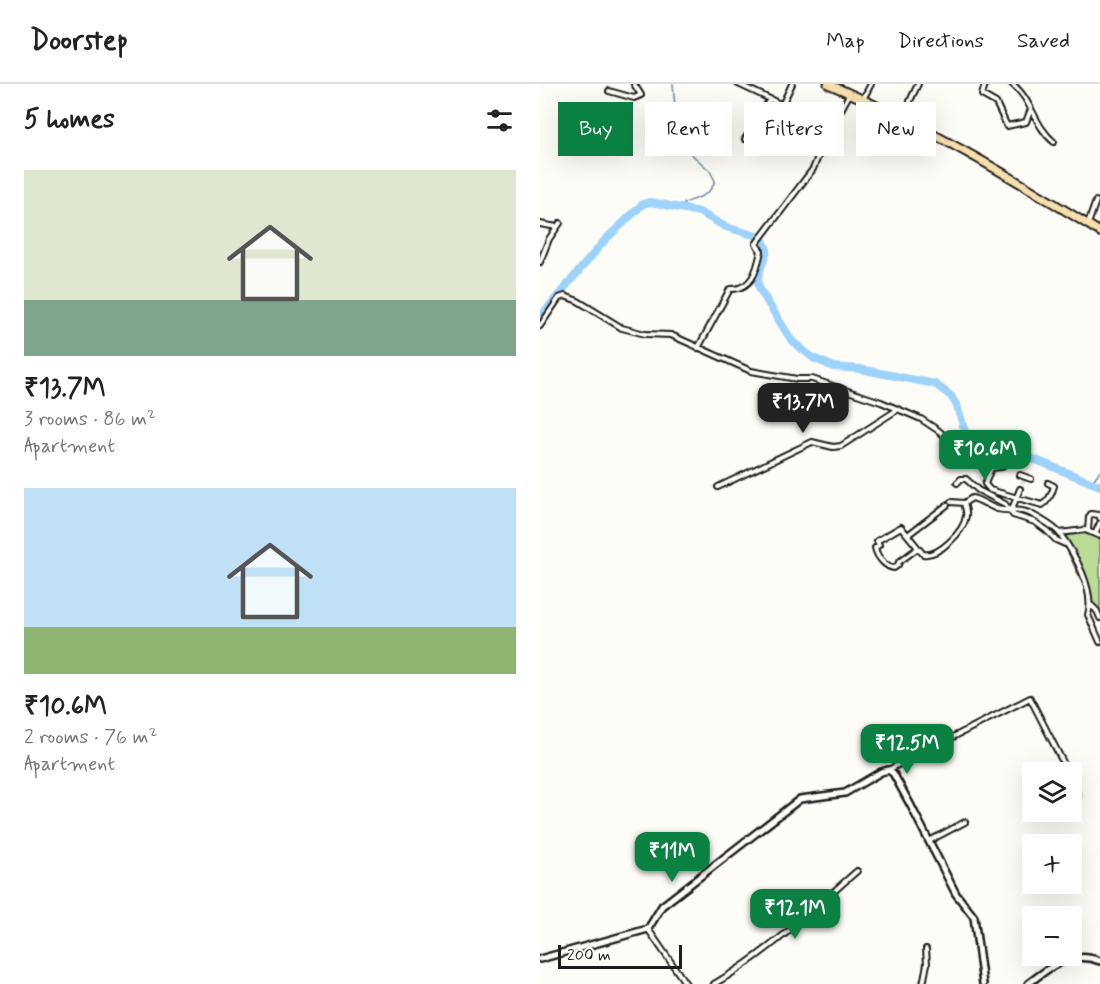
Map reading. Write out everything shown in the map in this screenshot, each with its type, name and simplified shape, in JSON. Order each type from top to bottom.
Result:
[{"type":"main road","points":[[828,84],[868,102]]},
{"type":"main road","points":[[936,135],[1002,172],[1100,232]]},
{"type":"street","points":[[609,91],[634,98],[641,95],[634,84]]},
{"type":"street","points":[[738,84],[782,105],[792,84]]},
{"type":"street","points":[[863,100],[871,84]]},
{"type":"street","points":[[910,102],[918,84]]},
{"type":"street","points":[[986,84],[982,95],[996,103],[1007,126],[1026,122],[1031,109]]},
{"type":"street","points":[[1012,84],[1026,98],[1045,135],[1054,142]]},
{"type":"street","points":[[698,348],[730,289],[739,289],[751,281],[761,251],[756,244],[813,169],[827,135],[850,94]]},
{"type":"street","points":[[1088,225],[1096,201]]},
{"type":"street","points":[[540,262],[549,239],[560,223]]},
{"type":"street","points":[[540,224],[557,228]]},
{"type":"street","points":[[540,326],[560,298],[565,296],[578,301],[622,328],[645,334],[671,335],[751,371],[797,379],[812,379],[898,410],[932,426],[959,448]]},
{"type":"street","points":[[718,487],[812,442],[833,447],[841,446],[898,410]]},
{"type":"street","points":[[1002,467],[991,468],[985,484],[990,490],[1042,505],[1050,499],[1053,491],[1054,486],[1048,483]]},
{"type":"street","points":[[1020,475],[1031,479]]},
{"type":"street","points":[[957,483],[966,479],[978,490],[1005,504],[1011,509],[1013,515],[1035,522],[1056,540],[1065,544]]},
{"type":"street","points":[[1011,509],[1020,489]]},
{"type":"street","points":[[909,534],[949,504],[964,502],[972,498],[997,509],[1028,512],[1059,533],[1082,571],[1091,605],[1100,618]]},
{"type":"street","points":[[918,548],[894,568],[884,564],[875,548],[879,545],[877,541],[901,526],[923,554],[928,555],[952,541],[958,534],[966,519],[967,512],[964,502]]},
{"type":"street","points":[[1088,531],[1091,514],[1099,515],[1100,518]]},
{"type":"street","points":[[1059,533],[1088,531],[1097,535],[1100,523]]},
{"type":"street","points":[[1091,605],[1088,615],[1100,642]]},
{"type":"street","points":[[540,959],[593,942],[648,929],[662,906],[800,799],[845,793],[881,772],[1030,698],[1063,762]]},
{"type":"street","points":[[888,770],[893,773],[956,894],[976,922],[978,957],[983,984]]},
{"type":"street","points":[[929,841],[965,822]]},
{"type":"street","points":[[714,984],[774,944],[856,871]]},
{"type":"street","points":[[648,929],[686,984]]},
{"type":"street","points":[[923,984],[927,964],[926,948]]},
{"type":"street","points":[[1028,984],[1045,970],[1073,957],[1100,961]]},
{"type":"street","points":[[726,977],[726,984]]},
{"type":"green space","points":[[1085,530],[1100,536],[1100,622],[1059,533]]},
{"type":"waterway","points":[[673,84],[678,142],[710,171],[715,181],[707,193],[684,203],[684,209]]},
{"type":"waterway","points":[[540,317],[605,240],[643,204],[649,202],[699,212],[726,227],[763,240],[767,250],[758,279],[760,290],[792,341],[813,358],[834,367],[860,369],[935,384],[951,396],[957,406],[965,432],[984,447],[1036,460],[1100,486]]},
{"type":"waterway","points":[[1092,482],[1100,471]]},
{"type":"tunnel","points":[[1020,489],[1025,477]]}]
